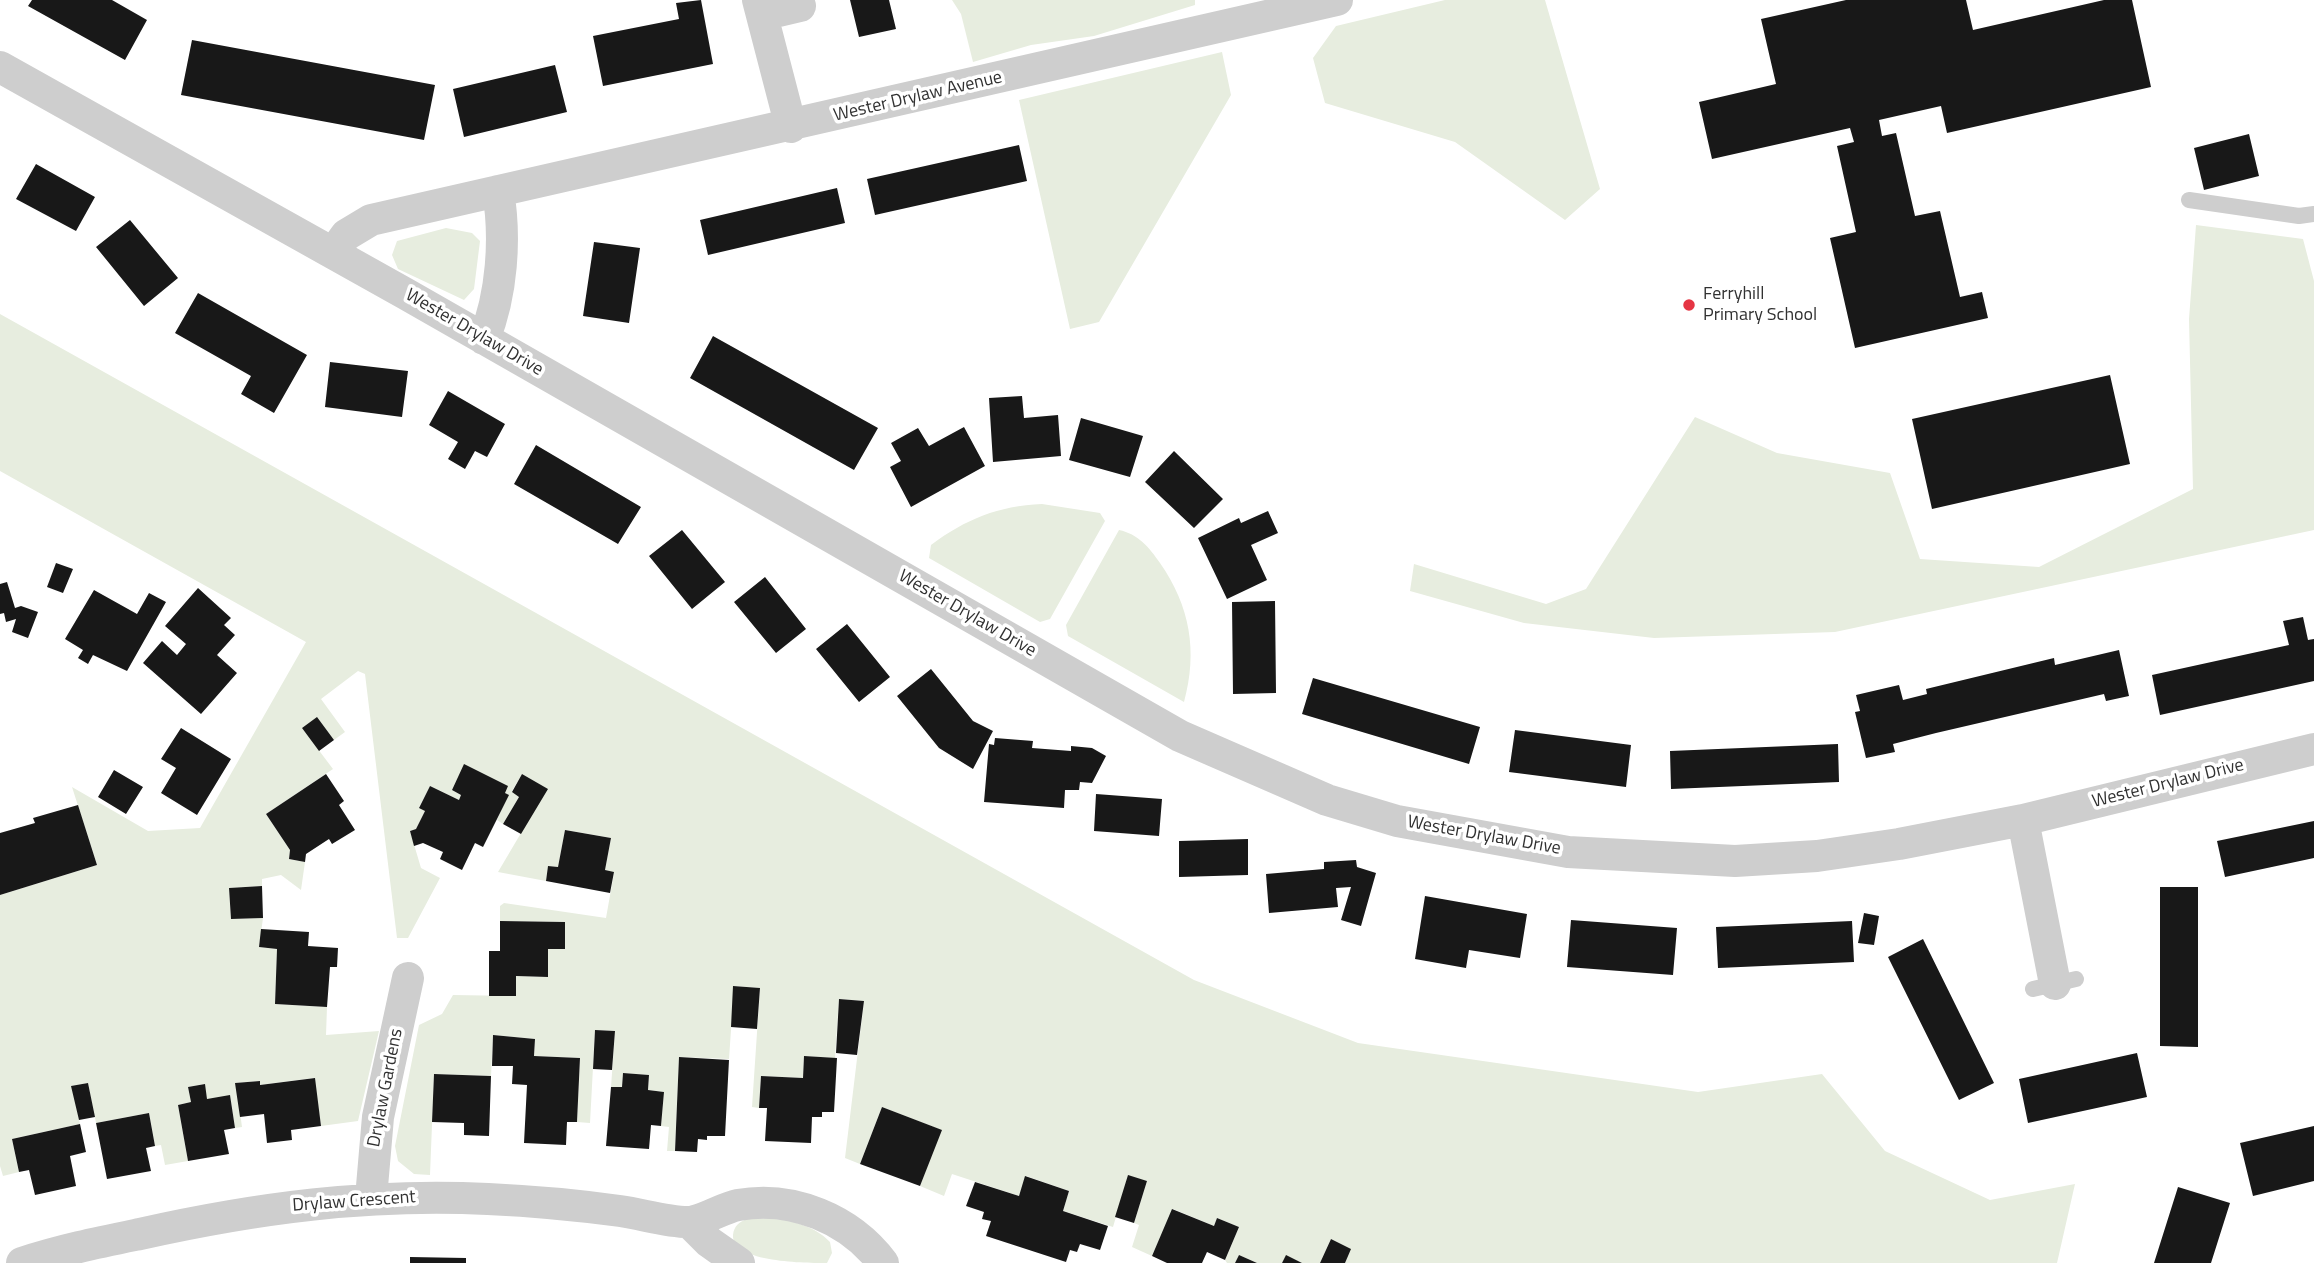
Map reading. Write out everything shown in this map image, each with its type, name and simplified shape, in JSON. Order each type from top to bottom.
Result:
[{"type":"street","name":"Wester Drylaw Avenue","points":[[333,253],[346,235],[371,220],[791,127],[1337,0]]},
{"type":"street","points":[[791,127],[760,8],[800,6]]},
{"type":"street","name":"Wester Drylaw Drive","points":[[0,67],[333,253],[1181,736],[1326,800],[1397,821],[1556,850],[1709,860],[1817,856],[1899,844],[2023,820],[2314,749]]},
{"type":"street","points":[[484,339],[493,318],[503,225],[498,191]]},
{"type":"street","points":[[2023,820],[2055,984]]},
{"type":"street","name":"Drylaw Gardens","points":[[371,1198],[378,1117],[408,978]]},
{"type":"street","name":"Drylaw Crescent","points":[[22,1263],[196,1221],[280,1207],[371,1198],[427,1197],[540,1203],[690,1223],[739,1205],[791,1206],[841,1224],[862,1240],[883,1263]]},
{"type":"street","points":[[690,1223],[709,1242],[739,1263]]},
{"type":"lane","points":[[2189,200],[2299,216],[2314,214]]},
{"type":"shaded area","points":[[952,0],[1195,0],[1195,5],[1094,36],[1031,45],[973,62],[961,14]]},
{"type":"shaded area","points":[[1445,0],[1545,0],[1600,189],[1565,220],[1455,142],[1325,103],[1313,58],[1336,26]]},
{"type":"shaded area","points":[[1222,52],[1231,95],[1099,322],[1070,329],[1019,100]]},
{"type":"shaded area","points":[[2196,225],[2303,239],[2314,281],[2314,530],[1835,632],[1654,638],[1524,623],[1410,591],[1414,564],[1546,604],[1586,589],[1695,417],[1777,453],[1890,473],[1920,559],[2039,567],[2193,489],[2189,319]]},
{"type":"shaded area","points":[[446,228],[472,233],[480,241],[474,289],[464,300],[398,269],[392,255],[397,241]]},
{"type":"shaded area","points":[[0,314],[1194,980],[1358,1043],[1698,1092],[1822,1074],[1885,1151],[1990,1200],[2075,1184],[2057,1263],[1345,1263],[1350,1249],[1331,1239],[1320,1263],[1302,1263],[1286,1256],[1282,1263],[1257,1263],[1239,1255],[1235,1263],[1227,1263],[1225,1260],[1239,1227],[1217,1218],[1214,1226],[1173,1209],[1152,1256],[1132,1247],[1139,1225],[1134,1223],[1147,1181],[1128,1176],[1113,1227],[1063,1211],[1069,1191],[1026,1176],[1019,1196],[952,1174],[944,1196],[920,1186],[941,1130],[882,1107],[860,1164],[845,1158],[864,1001],[839,999],[835,1058],[804,1056],[803,1078],[761,1076],[759,1108],[752,1107],[760,988],[734,986],[729,1059],[679,1057],[675,1151],[667,1151],[669,1127],[661,1126],[664,1092],[648,1090],[649,1075],[623,1073],[622,1087],[611,1087],[615,1031],[595,1030],[590,1123],[577,1122],[580,1058],[534,1056],[535,1039],[493,1035],[491,1076],[434,1074],[430,1175],[414,1174],[398,1161],[395,1146],[419,1025],[442,1014],[453,995],[515,996],[516,976],[548,977],[548,949],[565,949],[565,922],[500,921],[500,906],[504,903],[606,918],[614,873],[605,870],[611,838],[565,830],[558,867],[548,866],[546,881],[498,872],[547,789],[522,774],[512,791],[519,797],[503,824],[497,820],[508,795],[464,765],[452,790],[461,795],[459,800],[430,786],[419,807],[425,811],[416,829],[410,831],[421,868],[440,878],[408,938],[397,938],[365,674],[358,671],[321,699],[345,732],[334,740],[317,718],[302,728],[333,769],[266,814],[290,850],[289,859],[305,862],[301,890],[281,875],[262,879],[262,886],[229,888],[231,919],[263,918],[259,947],[277,949],[275,1004],[327,1007],[326,1035],[379,1031],[358,1121],[321,1126],[314,1078],[260,1085],[259,1081],[236,1083],[242,1127],[235,1128],[230,1096],[207,1099],[204,1084],[188,1087],[191,1102],[178,1105],[188,1161],[165,1165],[161,1145],[155,1146],[149,1113],[96,1123],[88,1083],[72,1086],[80,1124],[12,1139],[19,1172],[3,1176],[0,1166],[0,895],[97,865],[72,787],[148,831],[200,828],[306,642],[0,471]]},
{"type":"shaded area","points":[[1042,504],[1100,513],[1105,521],[1050,619],[1040,622],[929,558],[931,545],[970,521],[997,511]]},
{"type":"shaded area","points":[[1119,530],[1137,538],[1147,547],[1160,563],[1178,596],[1189,630],[1190,647],[1184,702],[1068,636],[1066,625]]},
{"type":"shaded area","points":[[747,1219],[780,1219],[813,1229],[830,1242],[832,1253],[827,1263],[817,1263],[772,1260],[744,1251],[736,1244],[733,1235],[737,1225]]},
{"type":"building","points":[[32,0],[112,0],[147,20],[125,60],[28,6]]},
{"type":"building","points":[[701,0],[713,64],[603,86],[593,36],[679,19],[676,3]]},
{"type":"building","points":[[850,0],[889,0],[896,29],[859,37]]},
{"type":"building","points":[[1846,0],[1966,0],[1973,30],[2104,0],[2132,0],[2151,87],[1947,133],[1941,106],[1879,120],[1882,136],[1896,133],[1915,216],[1940,211],[1960,297],[1982,292],[1988,318],[1855,348],[1830,238],[1856,232],[1837,146],[1854,142],[1850,128],[1712,159],[1699,102],[1776,84],[1761,19]]},
{"type":"building","points":[[192,40],[435,85],[424,140],[181,95]]},
{"type":"building","points":[[555,65],[567,112],[464,137],[453,89]]},
{"type":"building","points":[[2249,134],[2259,176],[2204,190],[2194,148]]},
{"type":"building","points":[[1019,145],[1027,181],[875,215],[867,179]]},
{"type":"building","points":[[36,164],[95,197],[76,231],[16,199]]},
{"type":"building","points":[[837,188],[845,223],[708,255],[700,220]]},
{"type":"building","points":[[130,220],[178,278],[144,306],[96,247]]},
{"type":"building","points":[[594,242],[640,248],[629,323],[583,316]]},
{"type":"building","points":[[198,293],[307,355],[274,413],[241,394],[251,376],[175,333]]},
{"type":"building","points":[[713,336],[878,428],[854,470],[690,378]]},
{"type":"building","points":[[330,362],[408,371],[402,417],[325,407]]},
{"type":"building","points":[[2110,375],[2130,464],[1932,509],[1912,419]]},
{"type":"building","points":[[448,391],[505,424],[487,457],[475,451],[465,469],[448,459],[458,442],[429,425]]},
{"type":"building","points":[[1022,396],[1024,418],[1058,415],[1061,456],[993,462],[989,398]]},
{"type":"building","points":[[1081,418],[1143,436],[1130,477],[1069,460]]},
{"type":"building","points":[[964,427],[985,466],[911,507],[890,467],[901,461],[891,443],[918,428],[929,446]]},
{"type":"building","points":[[536,445],[641,507],[618,544],[514,484]]},
{"type":"building","points":[[1174,451],[1223,499],[1194,528],[1145,482]]},
{"type":"building","points":[[1268,511],[1278,533],[1251,545],[1267,580],[1227,599],[1198,538],[1239,518],[1241,523]]},
{"type":"building","points":[[682,530],[725,582],[692,609],[649,556]]},
{"type":"building","points":[[56,563],[73,569],[63,593],[47,587]]},
{"type":"building","points":[[765,577],[806,629],[776,653],[734,602]]},
{"type":"building","points":[[7,582],[15,608],[21,606],[38,612],[28,638],[12,632],[16,619],[6,622],[4,613],[0,614],[0,584]]},
{"type":"building","points":[[198,588],[231,618],[224,625],[235,635],[217,655],[237,673],[201,714],[143,663],[162,641],[177,655],[186,644],[165,626]]},
{"type":"building","points":[[94,590],[137,614],[149,593],[166,602],[127,671],[93,655],[88,664],[78,658],[83,650],[65,639]]},
{"type":"building","points":[[1275,601],[1276,693],[1233,694],[1232,602]]},
{"type":"building","points":[[2303,617],[2308,640],[2314,639],[2314,681],[2160,715],[2152,675],[2289,645],[2283,621]]},
{"type":"building","points":[[847,624],[890,677],[859,702],[816,649]]},
{"type":"building","points":[[2119,650],[2129,696],[2106,701],[2104,694],[1936,733],[1893,744],[1895,752],[1866,758],[1855,712],[1860,711],[1856,695],[1899,685],[1903,700],[1927,694],[1926,689],[2054,658],[2055,665]]},
{"type":"building","points":[[931,669],[973,721],[993,731],[973,769],[939,748],[897,696]]},
{"type":"building","points":[[1313,678],[1480,727],[1469,764],[1302,714]]},
{"type":"building","points":[[317,717],[334,740],[319,751],[302,728]]},
{"type":"building","points":[[181,728],[231,759],[197,815],[161,793],[176,768],[161,759]]},
{"type":"building","points":[[1515,730],[1631,745],[1626,787],[1509,772]]},
{"type":"building","points":[[995,738],[1033,741],[1032,748],[1071,751],[1071,746],[1092,748],[1106,756],[1092,783],[1080,782],[1079,790],[1065,790],[1064,808],[984,802],[989,744],[994,745]]},
{"type":"building","points":[[1838,744],[1839,782],[1671,789],[1670,751]]},
{"type":"building","points":[[464,764],[508,786],[505,793],[509,795],[483,847],[475,843],[462,870],[440,859],[443,852],[423,843],[414,846],[410,831],[416,829],[425,811],[419,808],[430,786],[459,800],[461,795],[452,790]]},
{"type":"building","points":[[114,770],[143,787],[126,814],[98,797]]},
{"type":"building","points":[[326,774],[344,801],[339,805],[355,830],[332,844],[329,839],[306,854],[305,862],[289,859],[290,850],[266,814]]},
{"type":"building","points":[[522,774],[548,789],[521,834],[503,824],[519,797],[512,792]]},
{"type":"building","points":[[1096,794],[1162,799],[1159,836],[1094,831]]},
{"type":"building","points":[[78,805],[97,865],[0,895],[0,833],[35,823],[33,818]]},
{"type":"building","points":[[2314,821],[2314,858],[2225,877],[2217,841]]},
{"type":"building","points":[[565,830],[611,838],[605,870],[614,872],[610,893],[546,881],[548,866],[558,867]]},
{"type":"building","points":[[1248,839],[1248,875],[1179,877],[1179,841]]},
{"type":"building","points":[[1356,860],[1357,867],[1376,873],[1361,926],[1341,920],[1351,887],[1336,888],[1338,907],[1269,913],[1266,874],[1324,869],[1324,862]]},
{"type":"building","points":[[262,886],[263,918],[231,919],[229,888]]},
{"type":"building","points":[[2160,887],[2198,887],[2198,1047],[2160,1046]]},
{"type":"building","points":[[1425,896],[1527,914],[1520,958],[1469,950],[1466,968],[1415,959]]},
{"type":"building","points":[[1864,913],[1879,916],[1874,945],[1858,943]]},
{"type":"building","points":[[1571,920],[1677,928],[1673,975],[1567,967]]},
{"type":"building","points":[[500,921],[565,922],[565,949],[548,949],[548,977],[516,976],[516,996],[489,996],[489,951],[500,951]]},
{"type":"building","points":[[1852,921],[1854,962],[1718,968],[1716,927]]},
{"type":"building","points":[[261,929],[309,932],[308,946],[338,948],[337,967],[330,967],[327,1007],[275,1004],[277,949],[259,947]]},
{"type":"building","points":[[1923,939],[1994,1083],[1959,1100],[1888,957]]},
{"type":"building","points":[[733,986],[760,988],[757,1029],[731,1027]]},
{"type":"building","points":[[839,999],[864,1001],[857,1055],[836,1053]]},
{"type":"building","points":[[595,1030],[615,1031],[612,1070],[593,1069]]},
{"type":"building","points":[[493,1035],[535,1039],[534,1056],[580,1058],[577,1122],[567,1122],[566,1145],[524,1143],[527,1085],[512,1084],[513,1066],[492,1066]]},
{"type":"building","points":[[2137,1053],[2147,1097],[2028,1123],[2019,1079]]},
{"type":"building","points":[[804,1056],[837,1058],[834,1112],[822,1112],[822,1117],[812,1117],[811,1143],[765,1141],[767,1108],[759,1108],[761,1076],[803,1078]]},
{"type":"building","points":[[679,1057],[729,1060],[725,1136],[698,1139],[697,1152],[675,1151]]},
{"type":"building","points":[[623,1073],[649,1075],[648,1090],[664,1092],[661,1126],[651,1125],[649,1149],[606,1146],[611,1087],[622,1087]]},
{"type":"building","points":[[434,1074],[491,1076],[489,1136],[464,1135],[464,1123],[432,1122]]},
{"type":"building","points":[[315,1078],[321,1126],[291,1130],[292,1140],[267,1143],[264,1114],[240,1117],[235,1083],[260,1081],[260,1085]]},
{"type":"building","points":[[88,1083],[95,1117],[79,1120],[71,1086]]},
{"type":"building","points":[[205,1084],[207,1099],[230,1095],[235,1128],[224,1130],[229,1154],[188,1161],[178,1105],[191,1102],[188,1087]]},
{"type":"building","points":[[882,1107],[942,1130],[920,1186],[860,1164]]},
{"type":"building","points":[[149,1113],[155,1146],[146,1148],[151,1171],[107,1179],[96,1123]]},
{"type":"building","points":[[80,1124],[86,1152],[70,1156],[76,1186],[35,1195],[29,1170],[19,1172],[12,1139]]},
{"type":"building","points":[[2314,1126],[2314,1181],[2253,1196],[2240,1143]]},
{"type":"building","points":[[1128,1175],[1147,1181],[1134,1223],[1115,1217]]},
{"type":"building","points":[[1025,1176],[1069,1191],[1063,1211],[1108,1226],[1100,1250],[1080,1244],[1077,1252],[1070,1250],[1066,1262],[986,1236],[991,1221],[982,1219],[984,1212],[966,1206],[975,1182],[1019,1196]]},
{"type":"building","points":[[2178,1187],[2230,1203],[2211,1263],[2154,1263]]},
{"type":"building","points":[[1172,1209],[1214,1226],[1217,1218],[1239,1227],[1225,1260],[1207,1252],[1202,1263],[1167,1263],[1152,1256]]},
{"type":"building","points":[[1331,1239],[1351,1249],[1345,1263],[1320,1263]]},
{"type":"building","points":[[1239,1255],[1257,1263],[1235,1263]]},
{"type":"building","points":[[1286,1255],[1302,1263],[1282,1263]]},
{"type":"building","points":[[410,1257],[466,1258],[466,1263],[410,1263]]},
{"type":"place","name":"Ferryhill Primary School","points":[[1689,305]]}]
